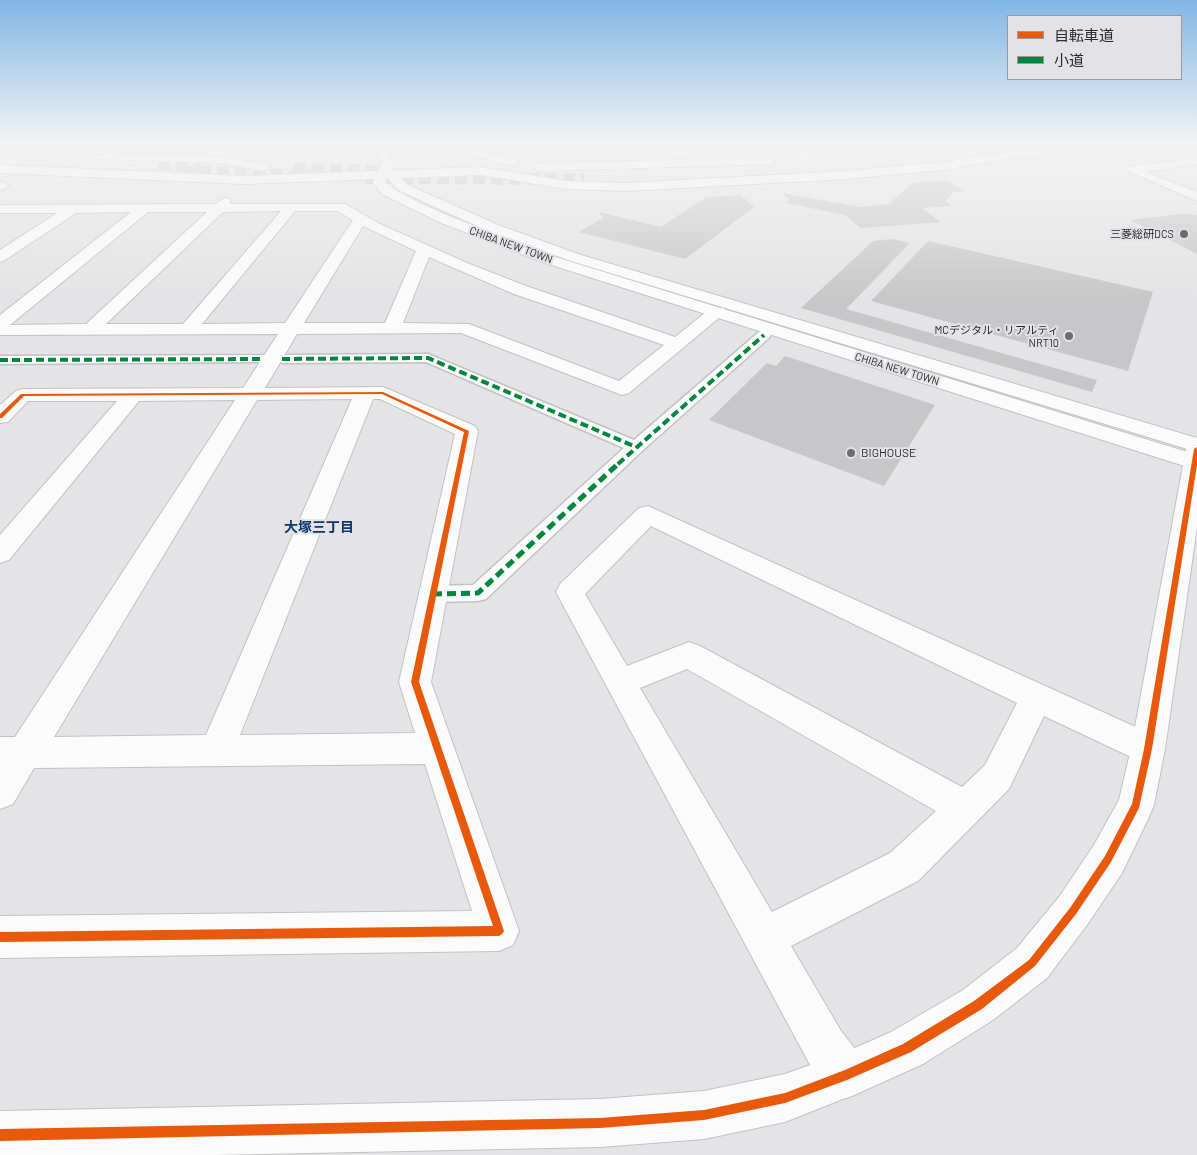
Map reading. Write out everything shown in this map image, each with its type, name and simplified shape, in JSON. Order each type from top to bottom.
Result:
[{"type":"street","points":[[0,209],[19,194]]},
{"type":"street","points":[[61,194],[233,194],[90,330]]},
{"type":"street","name":"CHIBA NEW TOWN","points":[[393,194],[444,219],[547,259],[726,311],[1196,455]]},
{"type":"street","points":[[0,209],[340,207],[360,219],[424,250],[520,290],[678,344]]},
{"type":"street","points":[[0,324],[145,208]]},
{"type":"street","points":[[188,329],[291,208]]},
{"type":"street","points":[[0,257],[72,209]]},
{"type":"street","points":[[0,792],[12,753],[250,393],[360,219]]},
{"type":"street","points":[[392,328],[424,250]]},
{"type":"street","points":[[0,330],[463,328],[622,389],[678,344],[726,311]]},
{"type":"street","points":[[433,594],[478,593],[636,447],[764,335]]},
{"type":"street","points":[[282,359],[428,358],[636,447]]},
{"type":"street","points":[[0,360],[263,359]]},
{"type":"street","points":[[0,417],[12,395],[383,392],[467,431],[415,682],[499,931],[0,937]]},
{"type":"street","points":[[216,751],[365,393]]},
{"type":"street","points":[[0,553],[134,394]]},
{"type":"street","points":[[0,1135],[610,1122],[704,1115],[785,1098],[847,1075],[906,1048],[978,1005],[1032,962],[1073,911],[1108,859],[1136,805],[1148,749],[1196,455]]},
{"type":"street","points":[[847,1075],[825,1047],[570,592],[648,514],[1148,749]]},
{"type":"street","points":[[620,682],[690,655],[965,808]]},
{"type":"street","points":[[764,938],[904,867],[997,777],[1037,696]]},
{"type":"street","points":[[12,753],[437,748]]},
{"type":"building","points":[[783,194],[860,207],[889,204],[900,194],[952,194],[945,201],[952,206],[922,208],[941,222],[861,228],[845,215],[786,203],[790,200]]},
{"type":"building","points":[[741,195],[754,207],[685,259],[579,232],[603,218],[599,212],[661,227],[706,197]]},
{"type":"building","name":"三菱総研DCS","points":[[1181,214],[1197,215],[1197,254],[1130,220]]},
{"type":"building","points":[[893,239],[910,243],[846,309],[1097,380],[1092,392],[801,308],[873,241]]},
{"type":"building","name":"MCデジタル・リアルティ NRT10","points":[[928,241],[1153,292],[1128,371],[871,301]]},
{"type":"building","name":"BIGHOUSE","points":[[785,356],[935,405],[884,486],[709,420],[767,363],[776,366]]},
{"type":"marked path","points":[[433,594],[478,593],[636,447],[764,335]]},
{"type":"marked path","points":[[282,359],[428,358],[636,447]]},
{"type":"marked path","points":[[0,360],[263,359]]},
{"type":"cycle path","points":[[0,417],[23,395],[383,393],[467,431],[415,682],[499,931],[0,937]]},
{"type":"cycle path","points":[[0,1135],[600,1123],[704,1115],[785,1098],[847,1075],[907,1048],[978,1005],[1032,963],[1073,911],[1108,859],[1136,805],[1148,749],[1197,449]]},
{"type":"place","name":"三菱総研DCS","points":[[1184,234]]},
{"type":"place","name":"MCデジタル・リアルティ NRT10","points":[[1069,336]]},
{"type":"place","name":"BIGHOUSE","points":[[851,453]]},
{"type":"district","name":"大塚三丁目","points":[[319,527]]}]
